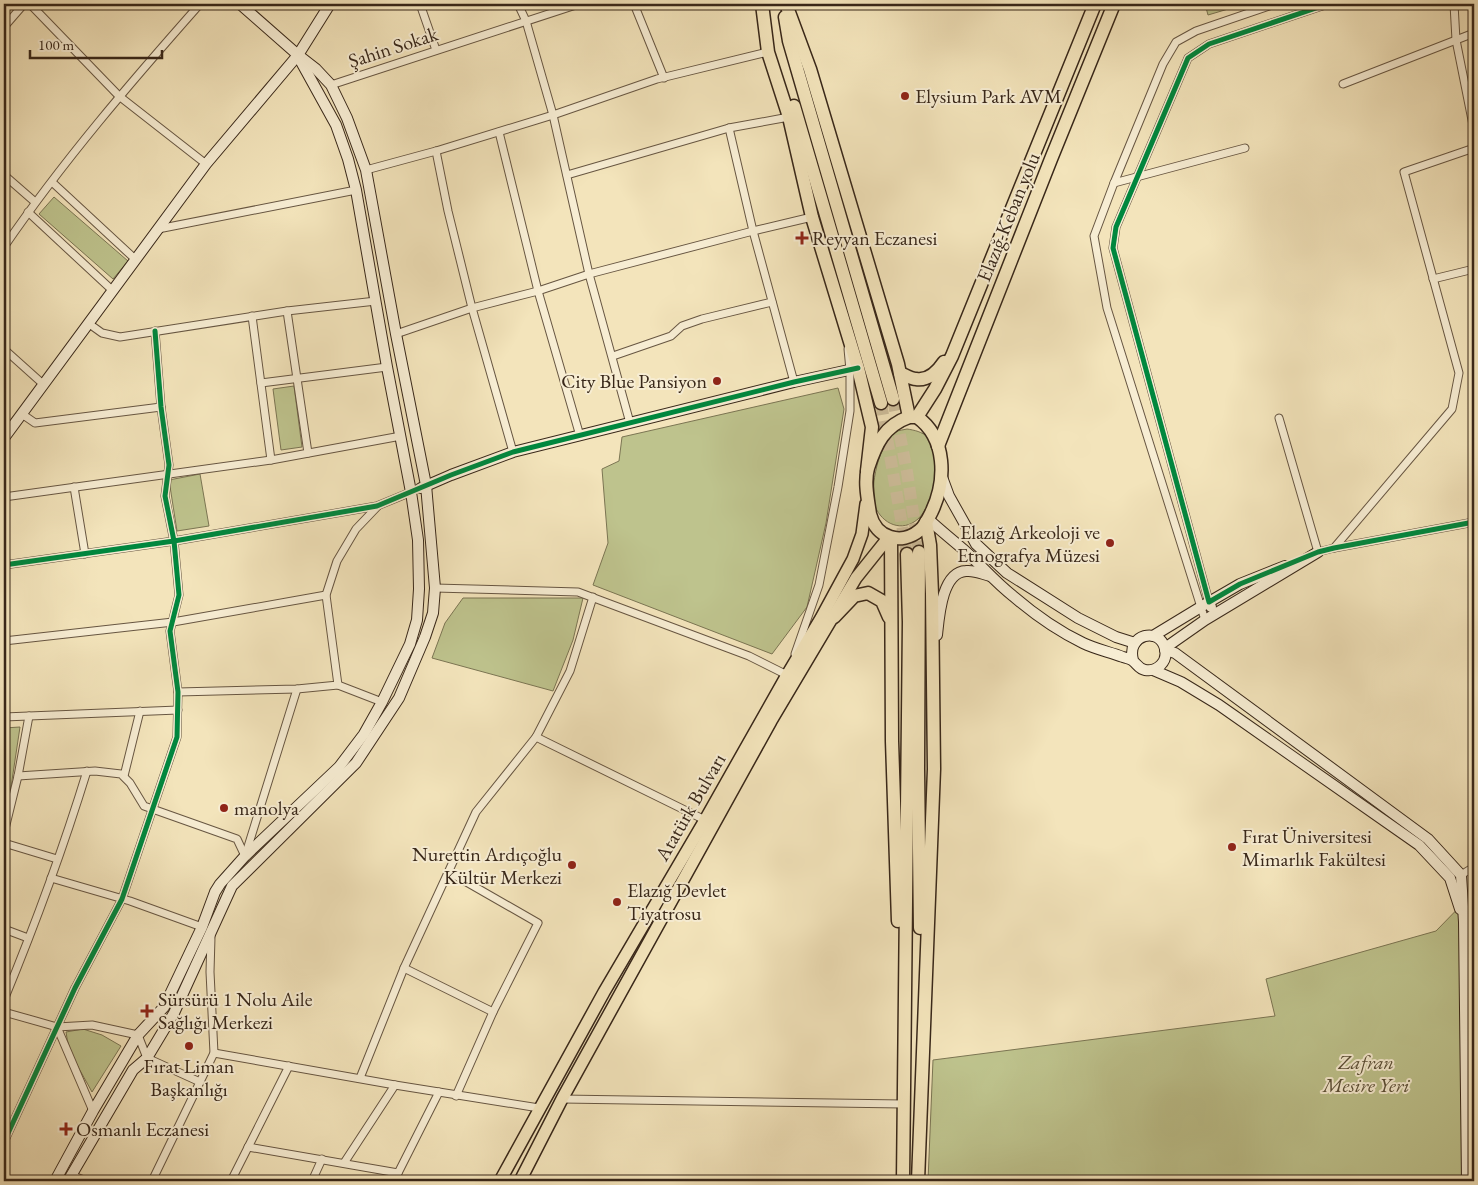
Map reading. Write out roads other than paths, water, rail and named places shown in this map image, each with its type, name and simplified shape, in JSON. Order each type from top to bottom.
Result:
[{"type":"highway","points":[[762,4],[768,52],[789,117],[812,217],[845,327],[854,369],[872,427],[867,471],[867,497],[872,520],[880,531],[889,538],[904,539],[921,530],[936,501],[942,476],[938,446],[931,432],[913,417],[810,69],[784,4]]},
{"type":"highway","points":[[762,4],[887,401],[789,41],[784,4]]},
{"type":"highway","name":"Elazığ-Keban yolu","points":[[913,417],[935,389],[957,344],[1095,4]]},
{"type":"highway","name":"Elazığ-Keban yolu","points":[[938,446],[1114,4]]},
{"type":"highway","points":[[900,372],[916,379],[929,377],[940,368],[957,344]]},
{"type":"highway","points":[[867,471],[876,448],[886,431],[898,422],[913,417]]},
{"type":"highway","points":[[918,1181],[934,768],[930,545],[927,521]]},
{"type":"highway","points":[[889,538],[903,1104]]},
{"type":"highway","points":[[920,552],[918,769],[921,1098]]},
{"type":"highway","points":[[903,1181],[909,622],[906,554]]},
{"type":"highway","points":[[834,617],[854,596],[868,593],[882,601],[891,621]]},
{"type":"main road","name":"Atatürk Bulvarı","points":[[500,1181],[604,992],[706,820],[853,559],[862,534],[867,497]]},
{"type":"main road","name":"Atatürk Bulvarı","points":[[520,1181],[562,1099],[771,721],[856,578],[889,538]]},
{"type":"street","points":[[4,27],[24,4]]},
{"type":"street","points":[[30,4],[119,96],[206,164]]},
{"type":"street","points":[[4,247],[35,202],[119,96],[200,4]]},
{"type":"street","points":[[86,1181],[70,1178],[133,1070],[146,1058],[174,1013],[232,886],[356,763],[399,698],[433,613],[435,588],[426,485],[366,170],[347,118],[332,85],[240,4]]},
{"type":"street","points":[[4,438],[206,164],[298,55],[330,4]]},
{"type":"street","points":[[420,4],[436,50]]},
{"type":"street","points":[[518,4],[526,21],[553,115],[561,156],[590,274],[630,423]]},
{"type":"street","name":"Şahin Sokak","points":[[332,85],[579,4]]},
{"type":"street","points":[[634,4],[664,78]]},
{"type":"street","points":[[1210,617],[1107,308],[1094,236],[1163,64],[1176,42],[1196,31],[1275,4]]},
{"type":"street","points":[[1205,604],[1113,248],[1116,228],[1188,58],[1209,44],[1328,4]]},
{"type":"street","points":[[1454,4],[1456,40],[1474,130]]},
{"type":"street","points":[[1343,84],[1474,33]]},
{"type":"street","points":[[366,170],[499,132],[664,78],[768,52]]},
{"type":"street","points":[[55,1181],[93,1111],[138,1035],[164,1007],[220,884],[245,856],[338,767],[364,734],[410,644],[417,620],[419,588],[418,540],[412,492],[387,367],[356,190],[336,125],[298,55]]},
{"type":"street","points":[[567,175],[729,128],[789,117]]},
{"type":"street","points":[[729,128],[753,231],[794,382]]},
{"type":"street","points":[[499,132],[538,290],[580,436]]},
{"type":"street","points":[[1114,183],[1245,148]]},
{"type":"street","points":[[1334,548],[1452,409],[1459,374],[1404,172],[1474,148]]},
{"type":"street","points":[[436,151],[448,211],[472,308],[514,452]]},
{"type":"street","points":[[4,175],[35,202]]},
{"type":"street","points":[[52,182],[135,259]]},
{"type":"street","points":[[157,229],[356,190]]},
{"type":"street","points":[[28,212],[112,290]]},
{"type":"street","points":[[396,334],[472,308],[590,274],[812,217]]},
{"type":"street","points":[[1433,279],[1474,269]]},
{"type":"street","points":[[88,323],[97,330],[114,337],[120,337],[287,311],[376,301]]},
{"type":"street","points":[[613,356],[671,336],[682,326],[702,318],[772,302]]},
{"type":"street","points":[[287,311],[308,453]]},
{"type":"street","points":[[252,316],[271,460]]},
{"type":"street","points":[[4,1142],[89,959],[122,899],[177,737],[178,692],[170,631],[179,595],[174,541],[165,488],[168,473],[168,456],[161,407],[155,331]]},
{"type":"street","points":[[4,349],[42,384]]},
{"type":"street","points":[[261,383],[387,367]]},
{"type":"street","points":[[4,565],[174,541],[378,506],[451,475],[514,452],[794,382],[854,369],[850,411],[838,487],[819,585],[787,675],[749,656],[578,592],[435,588]]},
{"type":"street","points":[[22,414],[35,423],[161,407]]},
{"type":"street","points":[[1279,418],[1318,552]]},
{"type":"street","points":[[4,497],[271,460],[401,436]]},
{"type":"street","points":[[942,476],[949,496],[976,544],[1007,574],[1078,618],[1116,637],[1135,643]]},
{"type":"street","points":[[74,487],[84,554]]},
{"type":"street","points":[[338,685],[326,595],[337,562],[356,529],[378,506]]},
{"type":"street","points":[[927,521],[962,548],[1012,596],[1056,627],[1084,643],[1133,660],[1140,668],[1153,670],[1180,682],[1219,705],[1419,845],[1450,878],[1464,922]]},
{"type":"street","points":[[1133,660],[1132,649],[1135,643],[1142,637],[1153,636],[1240,584],[1318,552],[1474,522]]},
{"type":"street","points":[[1165,649],[1210,617],[1318,552]]},
{"type":"street","points":[[932,663],[946,587],[950,579],[965,570],[993,578]]},
{"type":"street","points":[[4,641],[173,622],[326,595]]},
{"type":"street","points":[[360,1078],[404,968],[476,812],[536,737],[570,671],[593,598]]},
{"type":"street","points":[[1153,636],[1162,642],[1165,649],[1165,659],[1162,664],[1153,670]]},
{"type":"street","points":[[1165,649],[1182,658],[1428,839],[1461,875],[1464,922],[1467,1181]]},
{"type":"street","points":[[178,692],[297,689],[338,685],[382,702]]},
{"type":"street","points":[[245,856],[297,689]]},
{"type":"street","points":[[4,717],[178,710]]},
{"type":"street","points":[[124,776],[140,711]]},
{"type":"street","points":[[4,833],[18,776],[29,716]]},
{"type":"street","points":[[536,737],[706,820]]},
{"type":"street","points":[[18,776],[87,771],[107,772],[124,776],[144,806],[237,839],[245,856]]},
{"type":"street","points":[[4,1000],[51,878],[87,771]]},
{"type":"street","points":[[4,843],[57,859]]},
{"type":"street","points":[[1461,875],[1474,867]]},
{"type":"street","points":[[449,872],[538,923],[493,1012],[456,1096]]},
{"type":"street","points":[[51,878],[122,899],[202,927]]},
{"type":"street","points":[[4,929],[28,938]]},
{"type":"street","points":[[152,1181],[214,1053],[210,972],[211,934]]},
{"type":"street","points":[[404,968],[493,1012]]},
{"type":"street","points":[[4,1012],[57,1027],[92,1025],[138,1035]]},
{"type":"street","points":[[57,1027],[93,1111]]},
{"type":"street","points":[[138,1035],[146,1058],[200,1082]]},
{"type":"street","points":[[214,1053],[456,1096],[539,1108]]},
{"type":"street","points":[[231,1181],[289,1066]]},
{"type":"street","points":[[344,1163],[395,1085]]},
{"type":"street","points":[[394,1181],[438,1092]]},
{"type":"street","points":[[562,1099],[903,1104]]},
{"type":"street","points":[[248,1147],[398,1173]]},
{"type":"street","points":[[312,1181],[322,1159]]},
{"type":"tunnel","points":[[893,399],[907,472],[919,552]]},
{"type":"tunnel","points":[[881,403],[907,554]]},
{"type":"place","name":"Elysium Park AVM","points":[[905,96]]},
{"type":"place","name":"Reyyan Eczanesi","points":[[802,238]]},
{"type":"place","name":"City Blue Pansiyon","points":[[717,381]]},
{"type":"place","name":"Elazığ Arkeoloji ve Etnografya Müzesi","points":[[1110,543]]},
{"type":"place","name":"manolya","points":[[224,808]]},
{"type":"place","name":"Fırat Üniversitesi Mimarlık Fakültesi","points":[[1232,847]]},
{"type":"place","name":"Nurettin Ardıçoğlu Kültür Merkezi","points":[[572,865]]},
{"type":"place","name":"Elazığ Devlet Tiyatrosu","points":[[617,902]]},
{"type":"place","name":"Sürsürü 1 Nolu Aile Sağlığı Merkezi","points":[[147,1011]]},
{"type":"place","name":"Fırat Liman Başkanlığı","points":[[189,1046]]},
{"type":"place","name":"Osmanlı Eczanesi","points":[[66,1129]]},
{"type":"park label","name":"Zafran Mesire Yeri","points":[[1366,1074]]}]
